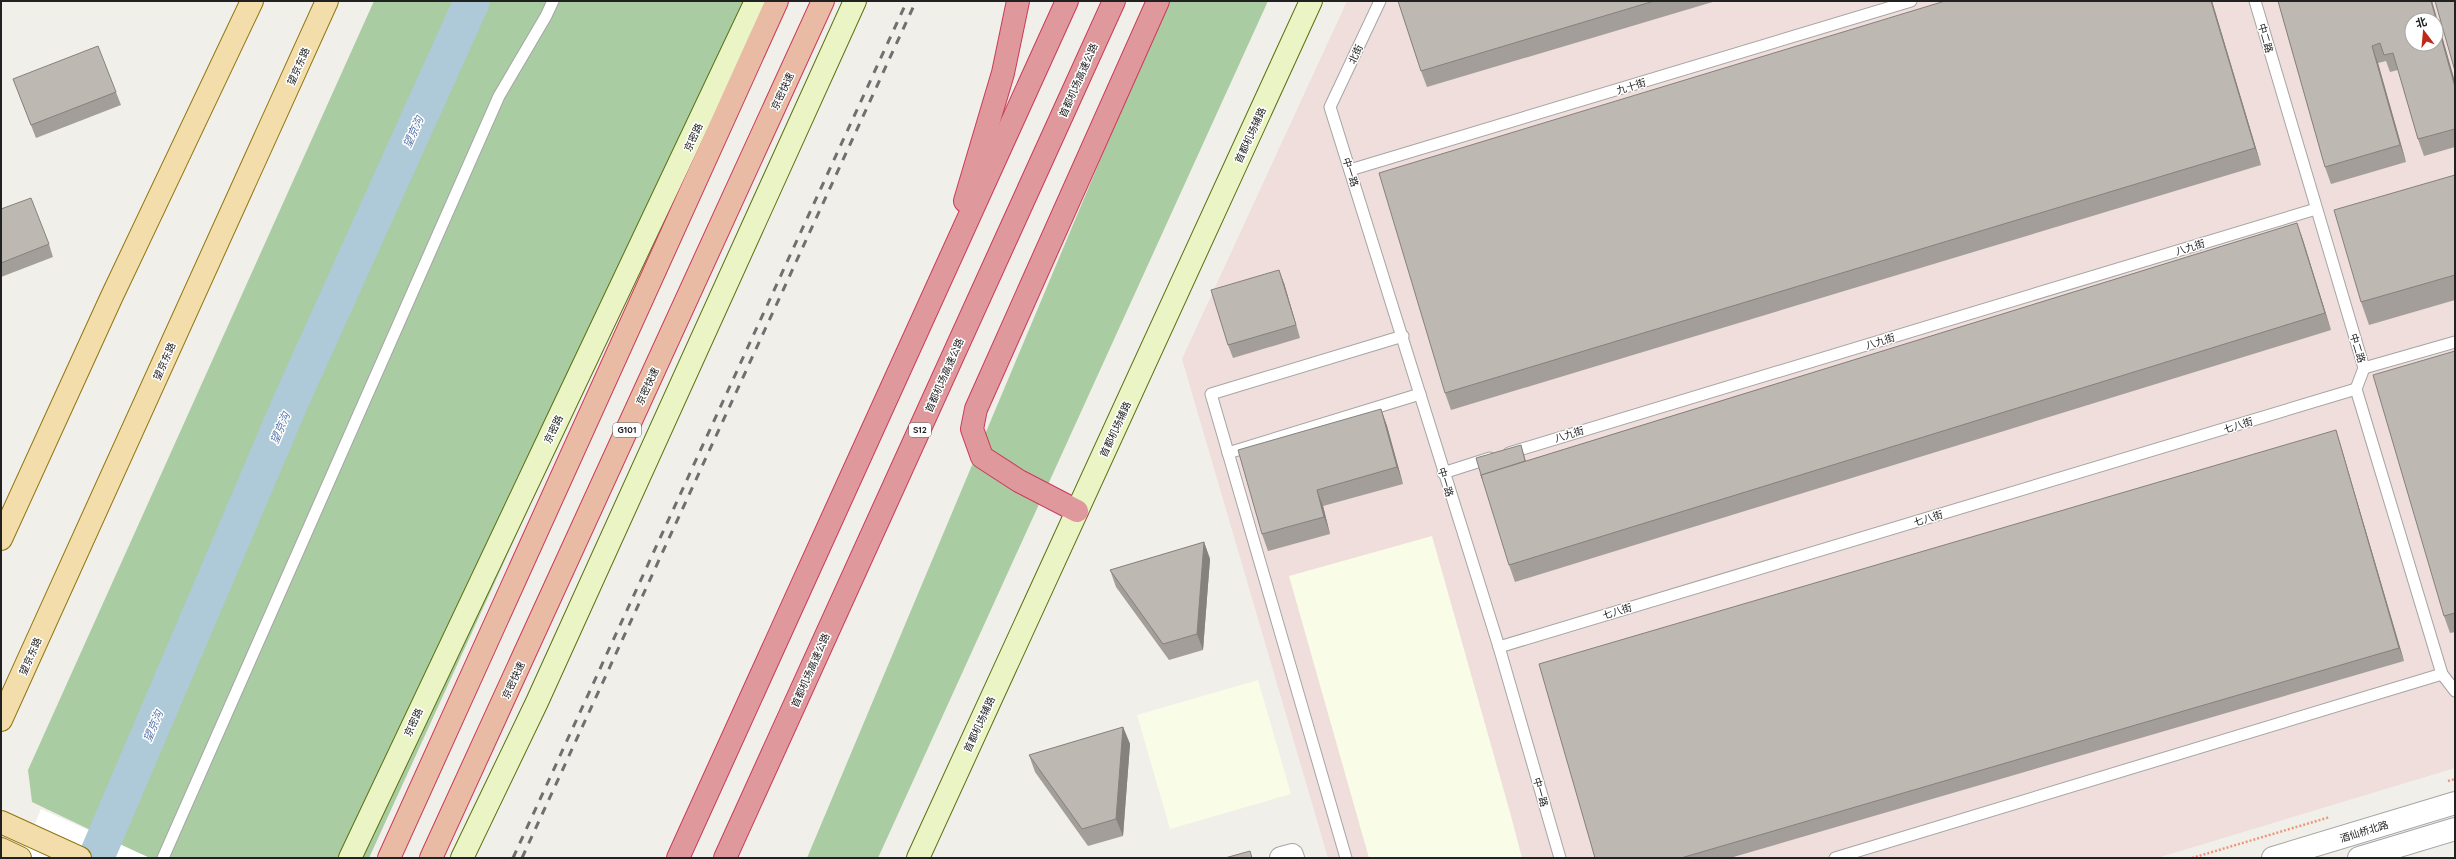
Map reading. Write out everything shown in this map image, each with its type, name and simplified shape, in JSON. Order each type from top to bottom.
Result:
[{"type":"highway","points":[[389,858],[777,1]]},
{"type":"highway","name":"京密快速","points":[[431,858],[823,1]]},
{"type":"highway","points":[[939,287],[1004,73],[1018,1]]},
{"type":"highway","points":[[678,858],[939,287],[1067,1]]},
{"type":"highway","name":"首都机场高速公路","points":[[725,858],[1114,1]]},
{"type":"highway","points":[[1077,511],[1019,480],[982,457],[972,429],[976,409],[1158,1]]},
{"type":"main road","points":[[1,539],[112,296],[252,1]]},
{"type":"main road","name":"望京东路","points":[[1,720],[327,1]]},
{"type":"main road","name":"京密路","points":[[350,858],[479,581],[645,242],[756,1]]},
{"type":"main road","points":[[462,858],[537,702],[856,1]]},
{"type":"main road","name":"首都机场辅路","points":[[918,858],[1311,1]]},
{"type":"main road","points":[[1,822],[80,858]]},
{"type":"street","name":"酒仙桥北路","points":[[2273,858],[2455,804]]},
{"type":"street","points":[[2359,858],[2455,829]]},
{"type":"street","points":[[1281,858],[1292,855],[1292,858]]},
{"type":"lane","points":[[162,858],[499,96],[546,16],[553,1]]},
{"type":"lane","name":"北街","points":[[1330,107],[1380,1]]},
{"type":"lane","name":"九十街","points":[[1350,170],[1911,1]]},
{"type":"lane","name":"中二路","points":[[2255,1],[2364,368],[2356,389]]},
{"type":"lane","name":"中一路","points":[[1330,107],[1403,336],[1443,472],[1499,647],[1560,858]]},
{"type":"lane","name":"八九街","points":[[1443,472],[2316,209]]},
{"type":"lane","points":[[1346,858],[1211,394],[1403,336]]},
{"type":"lane","points":[[2364,368],[2455,342]]},
{"type":"lane","points":[[2356,389],[2442,674],[2455,691]]},
{"type":"lane","name":"七八街","points":[[1499,647],[2356,389]]},
{"type":"lane","points":[[1228,453],[1420,394]]},
{"type":"lane","points":[[1835,858],[2442,674]]},
{"type":"path","points":[[2440,784],[2455,779]]},
{"type":"path","points":[[2192,858],[2335,815]]},
{"type":"shaded area","points":[[1347,1],[2455,1],[2455,768],[2157,858],[1328,858],[1182,359]]},
{"type":"shaded area","points":[[1432,536],[1522,858],[1369,858],[1289,576]]},
{"type":"shaded area","points":[[1258,680],[1291,794],[1170,829],[1137,715]]},
{"type":"green space","points":[[374,1],[760,1],[369,858],[149,858],[32,802],[28,770]]},
{"type":"green space","points":[[1167,1],[1268,1],[878,858],[807,858]]},
{"type":"pier","points":[[41,809],[150,858],[21,858]]},
{"type":"building","points":[[1398,1],[1654,1],[1421,71]]},
{"type":"building","points":[[1945,1],[2211,1],[2255,148],[1445,393],[1379,173]]},
{"type":"building","points":[[2278,1],[2431,1],[2434,12],[2404,12],[2404,52],[2444,52],[2444,48],[2455,87],[2455,129],[2418,139],[2393,53],[2384,55],[2380,43],[2372,46],[2400,145],[2325,167]]},
{"type":"building","points":[[2435,1],[2455,1],[2455,71],[2444,32],[2444,12],[2438,12]]},
{"type":"building","points":[[98,46],[116,92],[31,125],[13,79]]},
{"type":"building","points":[[2455,175],[2455,275],[2361,302],[2334,210]]},
{"type":"building","points":[[31,198],[49,244],[1,263],[1,209]]},
{"type":"building","points":[[2297,223],[2325,313],[1509,565],[1481,475]]},
{"type":"building","points":[[1279,270],[1296,325],[1228,345],[1211,290]]},
{"type":"building","points":[[2455,351],[2455,613],[2444,616],[2373,375]]},
{"type":"building","points":[[1381,409],[1397,467],[1317,490],[1324,517],[1262,534],[1238,450]]},
{"type":"building","points":[[2336,430],[2399,648],[1681,858],[1595,858],[1539,664]]},
{"type":"building","points":[[1521,445],[1525,461],[1481,475],[1476,458]]},
{"type":"building","points":[[1204,542],[1197,634],[1163,644],[1110,570]]},
{"type":"building","points":[[1123,727],[1116,819],[1082,829],[1029,755]]},
{"type":"building","points":[[1250,851],[1252,858],[1225,858]]},
{"type":"waterway","name":"望京沟","points":[[96,858],[291,401],[472,1]]},
{"type":"railway","points":[[513,858],[907,1]]},
{"type":"railway","points":[[522,858],[916,1]]}]
